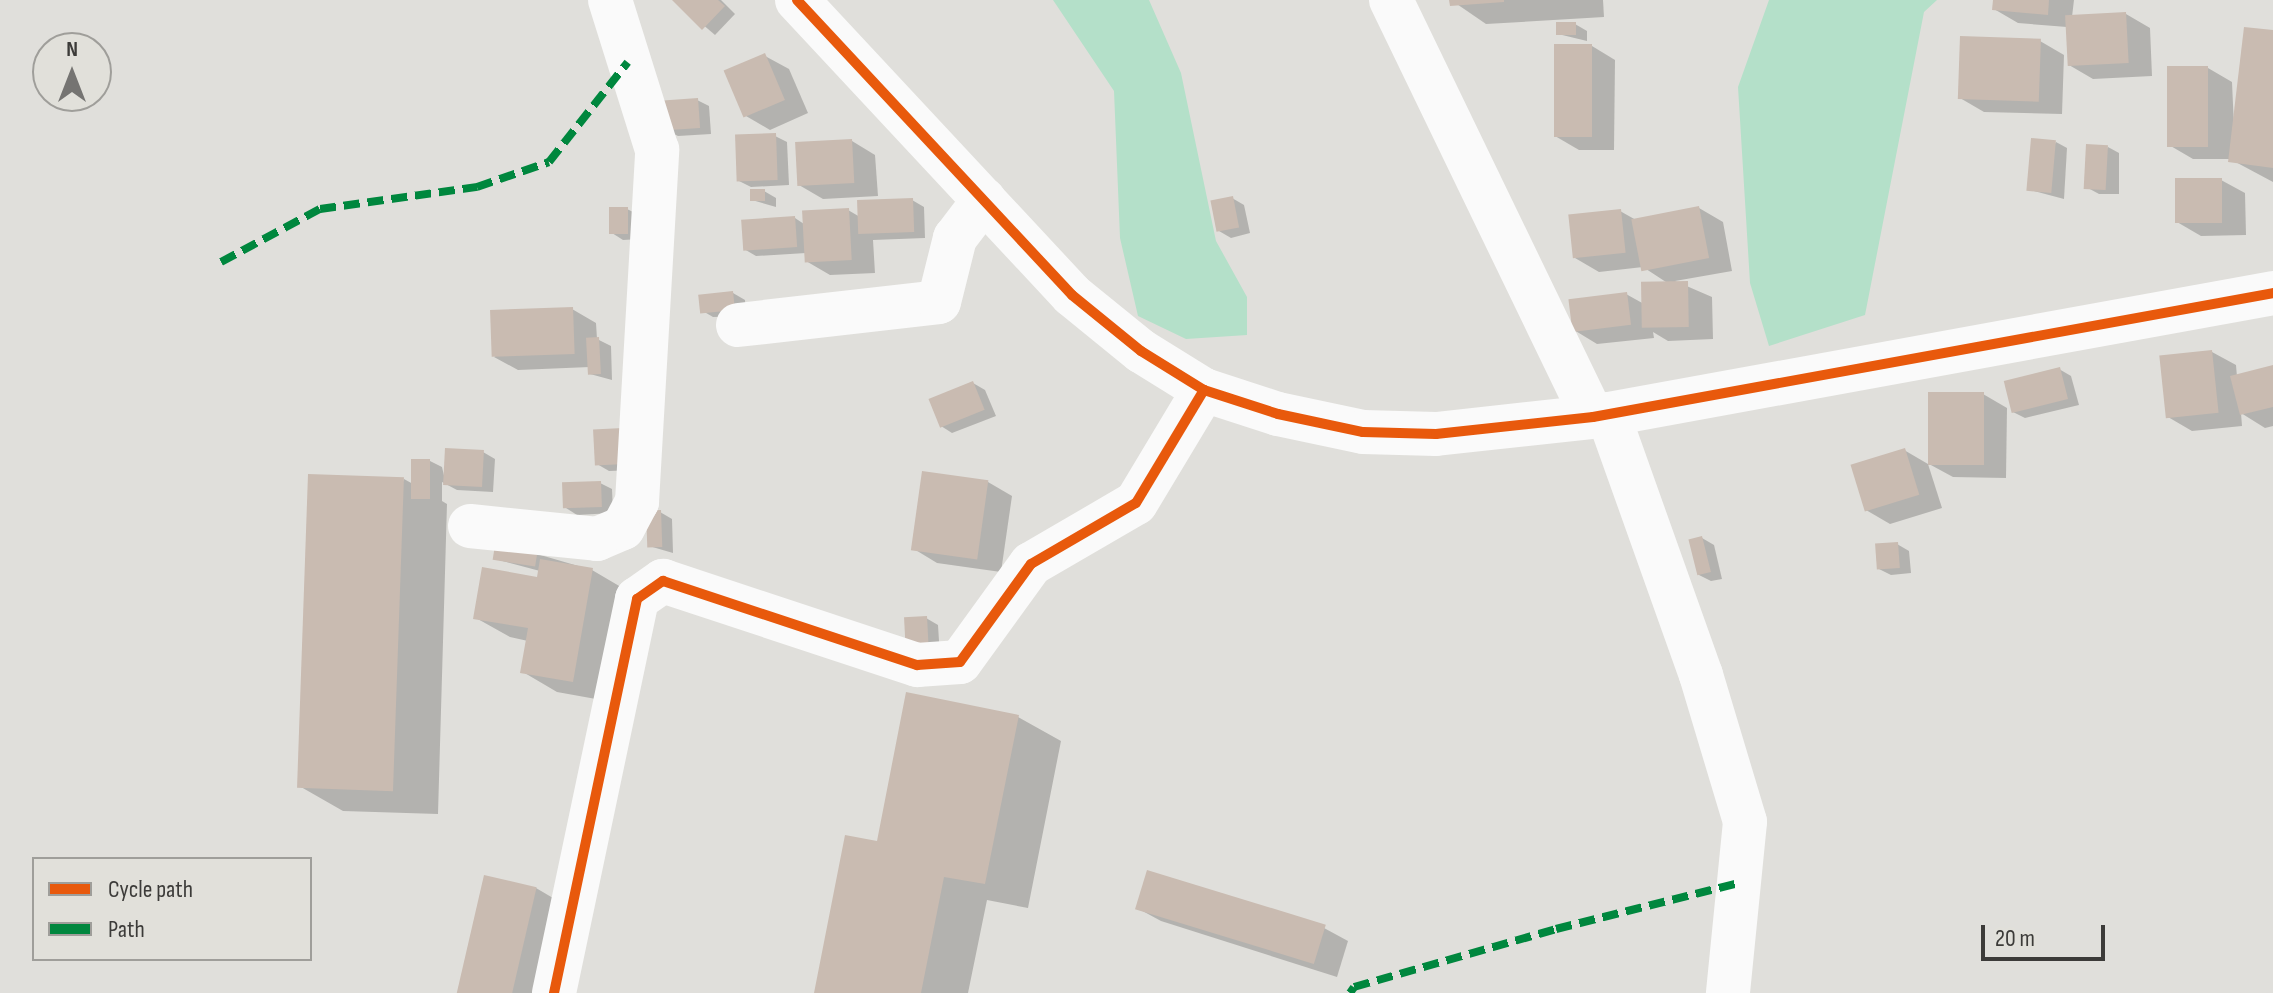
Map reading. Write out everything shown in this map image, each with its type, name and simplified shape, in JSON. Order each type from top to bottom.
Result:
[{"type":"street","points":[[470,526],[597,539],[623,528],[637,502],[657,150],[610,0]]},
{"type":"street","points":[[797,0],[1072,295],[1141,351],[1204,390],[1278,414],[1363,432],[1436,434],[1601,416],[2273,293]]},
{"type":"street","points":[[1391,0],[1601,416],[1701,675],[1745,822],[1728,993]]},
{"type":"street","points":[[738,325],[939,302],[955,238],[984,200]]},
{"type":"street","points":[[554,993],[637,599],[663,581],[917,665],[960,662],[1031,564],[1136,503],[1204,390]]},
{"type":"green space","points":[[1053,0],[1149,0],[1181,73],[1216,241],[1247,297],[1247,335],[1186,339],[1138,316],[1120,238],[1114,91]]},
{"type":"green space","points":[[1769,0],[1937,0],[1924,12],[1865,315],[1769,346],[1750,283],[1738,87]]},
{"type":"building","points":[[672,0],[718,0],[725,6],[702,30]]},
{"type":"building","points":[[1449,0],[1504,0],[1504,2],[1450,6]]},
{"type":"building","points":[[1993,0],[2049,0],[2048,15],[1992,10]]},
{"type":"building","points":[[2126,12],[2129,63],[2068,66],[2065,15]]},
{"type":"building","points":[[1556,22],[1576,22],[1576,35],[1556,35]]},
{"type":"building","points":[[2244,27],[2273,30],[2273,168],[2228,162]]},
{"type":"building","points":[[1960,36],[2041,39],[2039,102],[1958,99]]},
{"type":"building","points":[[1554,44],[1592,44],[1592,137],[1554,137]]},
{"type":"building","points":[[765,53],[785,100],[744,118],[724,71]]},
{"type":"building","points":[[2167,66],[2208,66],[2208,147],[2167,147]]},
{"type":"building","points":[[698,98],[700,128],[665,130],[663,100]]},
{"type":"building","points":[[776,133],[778,180],[737,181],[735,134]]},
{"type":"building","points":[[2031,138],[2056,140],[2051,193],[2026,191]]},
{"type":"building","points":[[852,139],[854,183],[797,186],[795,142]]},
{"type":"building","points":[[2086,144],[2108,145],[2106,190],[2084,189]]},
{"type":"building","points":[[2175,178],[2222,178],[2222,223],[2175,223]]},
{"type":"building","points":[[750,189],[765,189],[765,201],[750,201]]},
{"type":"building","points":[[1233,196],[1239,227],[1217,232],[1210,200]]},
{"type":"building","points":[[913,198],[914,232],[858,234],[857,200]]},
{"type":"building","points":[[1699,206],[1709,258],[1641,271],[1631,219]]},
{"type":"building","points":[[609,207],[628,207],[628,234],[609,234]]},
{"type":"building","points":[[849,208],[852,260],[805,262],[802,210]]},
{"type":"building","points":[[1621,209],[1626,253],[1573,258],[1568,215]]},
{"type":"building","points":[[795,216],[797,247],[743,251],[741,220]]},
{"type":"building","points":[[1688,281],[1689,327],[1642,328],[1641,282]]},
{"type":"building","points":[[733,291],[735,310],[700,314],[698,295]]},
{"type":"building","points":[[1627,292],[1631,325],[1572,332],[1568,299]]},
{"type":"building","points":[[573,307],[575,354],[492,357],[490,310]]},
{"type":"building","points":[[599,337],[601,374],[588,375],[586,338]]},
{"type":"building","points":[[2212,350],[2219,413],[2166,418],[2159,356]]},
{"type":"building","points":[[2273,365],[2273,407],[2240,415],[2230,376]]},
{"type":"building","points":[[2060,367],[2068,399],[2012,413],[2004,381]]},
{"type":"building","points":[[973,381],[985,410],[940,428],[928,399]]},
{"type":"building","points":[[1928,392],[1984,392],[1984,465],[1928,465]]},
{"type":"building","points":[[623,428],[625,464],[595,466],[593,430]]},
{"type":"building","points":[[445,448],[484,450],[482,487],[443,485]]},
{"type":"building","points":[[1905,448],[1919,495],[1865,512],[1850,465]]},
{"type":"building","points":[[411,459],[430,459],[430,499],[411,499]]},
{"type":"building","points":[[922,471],[988,480],[977,560],[911,550]]},
{"type":"building","points":[[308,474],[404,477],[393,791],[297,788]]},
{"type":"building","points":[[601,481],[602,507],[563,508],[562,482]]},
{"type":"building","points":[[661,510],[662,547],[647,548],[646,511]]},
{"type":"building","points":[[1702,536],[1711,572],[1697,575],[1688,539]]},
{"type":"building","points":[[1898,542],[1900,568],[1877,570],[1875,544]]},
{"type":"building","points":[[495,545],[537,552],[535,567],[493,560]]},
{"type":"building","points":[[540,559],[593,568],[573,682],[520,673],[528,628],[473,619],[482,567],[537,577]]},
{"type":"building","points":[[927,616],[929,652],[906,653],[904,617]]},
{"type":"building","points":[[906,692],[1019,715],[985,884],[944,877],[921,993],[814,993],[845,835],[877,841]]},
{"type":"building","points":[[1147,870],[1326,925],[1314,964],[1135,909]]},
{"type":"building","points":[[484,875],[537,887],[512,993],[457,993]]},
{"type":"marked path","points":[[221,262],[320,209],[477,187],[549,162],[628,62]]},
{"type":"marked path","points":[[1350,993],[1354,987],[1556,929],[1739,883]]},
{"type":"cycle path","points":[[797,0],[1072,295],[1141,351],[1204,390],[1278,414],[1363,432],[1436,434],[1593,417],[2273,293]]},
{"type":"cycle path","points":[[554,993],[637,599],[663,581],[917,665],[960,662],[1031,564],[1136,503],[1204,390]]}]
